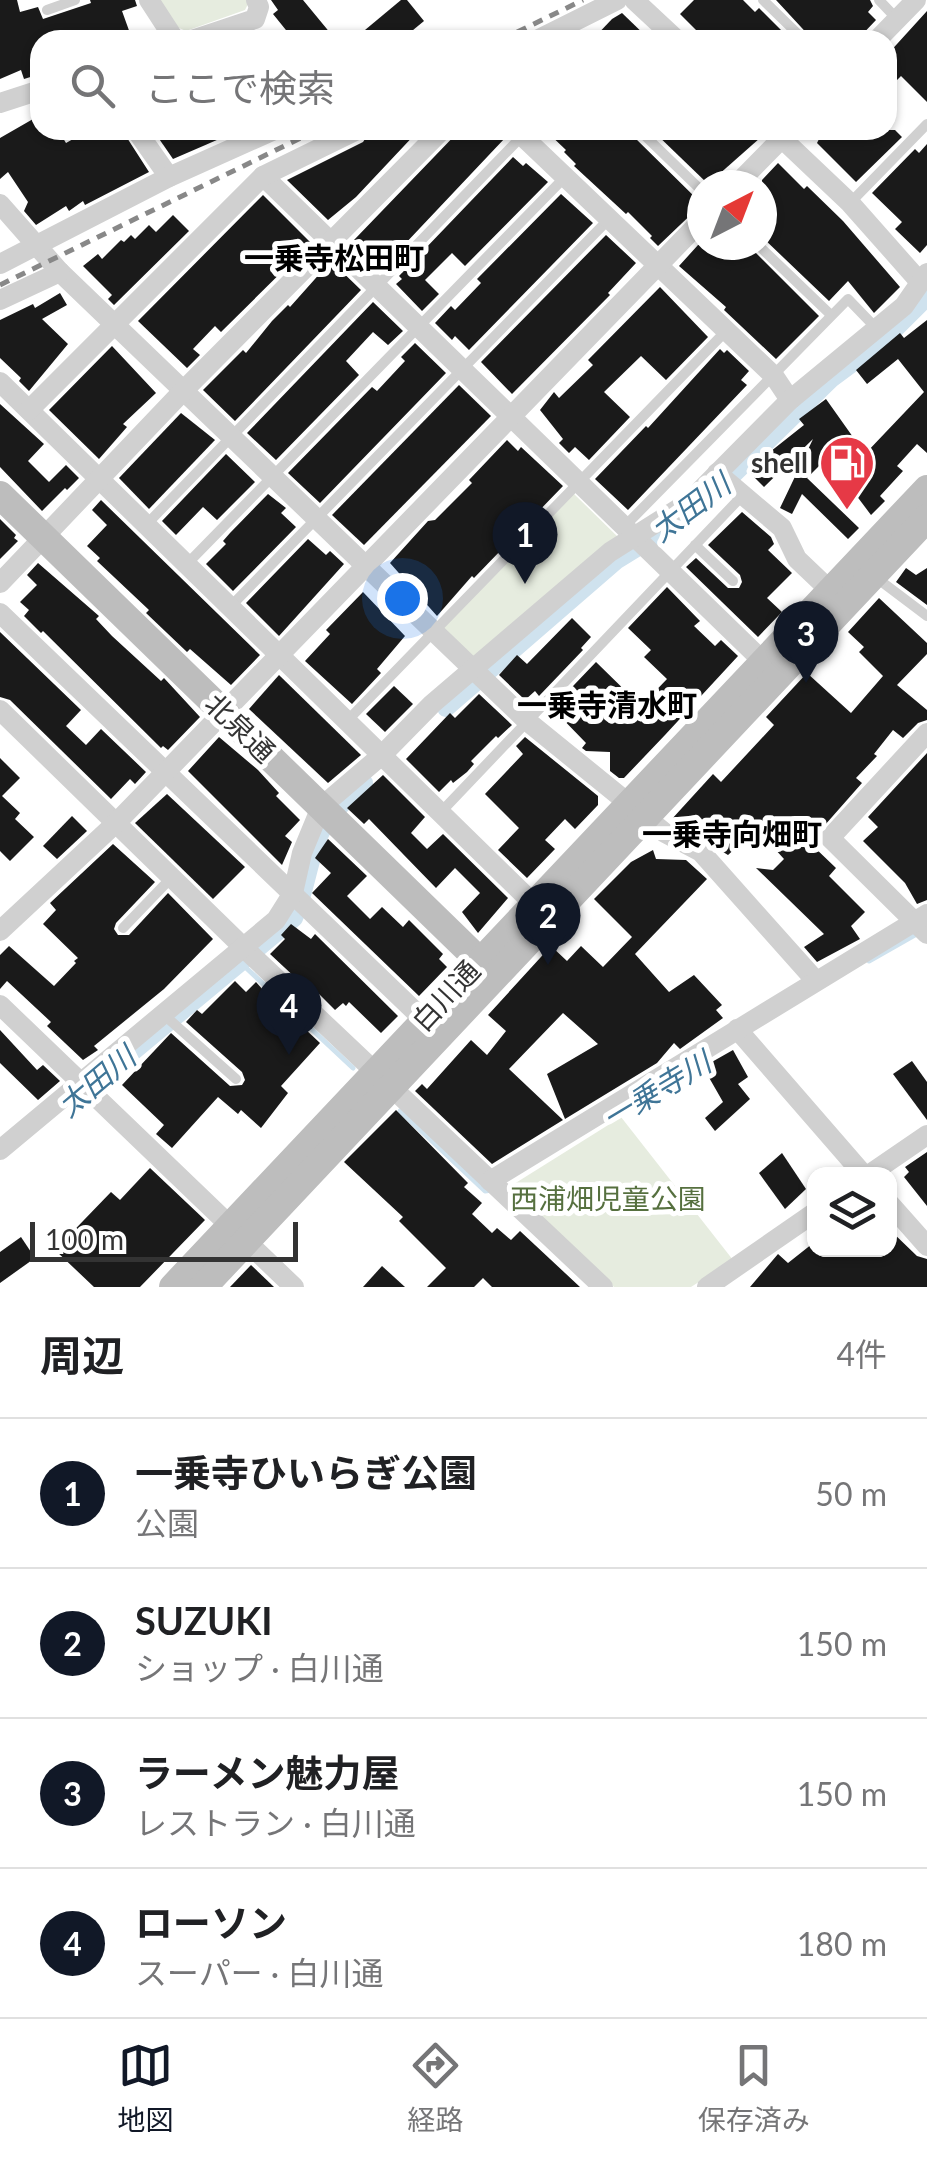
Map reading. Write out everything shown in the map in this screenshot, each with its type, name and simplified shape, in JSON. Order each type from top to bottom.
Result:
[{"type":"street","points":[[149,0],[168,30]]},
{"type":"street","points":[[222,30],[255,19],[260,7],[256,0]]},
{"type":"street","points":[[560,30],[617,0]]},
{"type":"street","points":[[887,30],[916,0]]},
{"type":"street","points":[[644,2],[668,30]]},
{"type":"street","points":[[0,103],[30,93]]},
{"type":"street","points":[[143,140],[169,178]]},
{"type":"street","points":[[0,264],[236,140]]},
{"type":"street","points":[[30,410],[263,176],[336,140]]},
{"type":"street","points":[[0,583],[432,140]]},
{"type":"street","points":[[526,140],[774,376],[790,400]]},
{"type":"street","points":[[749,170],[776,140]]},
{"type":"street","points":[[0,1150],[86,1087],[162,1014],[249,952],[299,899],[302,853],[328,814],[432,704],[481,677],[629,530],[688,502],[790,400],[904,306],[924,278],[789,140]]},
{"type":"street","points":[[263,176],[772,669]]},
{"type":"street","points":[[0,204],[60,272],[527,721],[666,833],[701,852],[816,981]]},
{"type":"street","points":[[0,931],[117,822],[687,236]]},
{"type":"street","points":[[0,300],[60,272]]},
{"type":"street","points":[[0,382],[542,912]]},
{"type":"street","points":[[716,473],[782,528],[797,559],[838,598]]},
{"type":"street","name":"白川通","points":[[865,570],[927,489]]},
{"type":"street","name":"北泉通","points":[[0,495],[487,969]]},
{"type":"street","name":"白川通","points":[[174,1287],[238,1234],[838,598],[927,518]]},
{"type":"street","points":[[0,612],[424,1020]]},
{"type":"street","points":[[0,710],[603,1287]]},
{"type":"street","points":[[497,1187],[737,1029],[923,924],[830,838],[927,733]]},
{"type":"street","name":"白川通","points":[[383,1079],[424,1020],[487,969]]},
{"type":"street","points":[[0,1005],[294,1287]]},
{"type":"street","points":[[737,1029],[861,1167]]},
{"type":"street","points":[[878,1167],[927,1136]]},
{"type":"street","points":[[897,1212],[927,1246]]},
{"type":"street","points":[[712,1286],[807,1218]]},
{"type":"street","name":"白川通","points":[[203,1287],[238,1234]]},
{"type":"lane","points":[[47,10],[76,0]]},
{"type":"lane","points":[[763,0],[794,30]]},
{"type":"lane","points":[[879,0],[897,19]]},
{"type":"lane","points":[[850,203],[927,124]]},
{"type":"lane","points":[[146,525],[512,140]]},
{"type":"lane","points":[[650,140],[687,176]]},
{"type":"lane","points":[[187,564],[564,177]]},
{"type":"lane","points":[[230,607],[608,219]]},
{"type":"lane","points":[[774,260],[831,315]]},
{"type":"lane","points":[[629,530],[848,299],[876,329]]},
{"type":"lane","points":[[347,721],[726,332]]},
{"type":"lane","points":[[440,812],[742,496]]},
{"type":"lane","points":[[695,545],[733,581]]},
{"type":"lane","points":[[865,570],[927,616]]},
{"type":"lane","points":[[123,928],[173,876]]},
{"type":"lane","points":[[162,1014],[236,1079]]},
{"type":"green space","points":[[156,0],[250,0],[245,10],[189,30],[172,25]]},
{"type":"green space","points":[[572,492],[620,539],[475,663],[440,629]]},
{"type":"green space","name":"西浦畑児童公園","points":[[621,1117],[733,1260],[691,1287],[614,1287],[506,1189]]},
{"type":"building","points":[[0,0],[17,0],[20,12],[38,7],[43,19],[91,3],[90,0],[135,0],[137,6],[122,11],[129,30],[30,30],[30,77],[24,79],[21,70],[0,79]]},
{"type":"building","points":[[271,0],[303,0],[328,30],[286,30],[273,14],[278,10]]},
{"type":"building","points":[[401,0],[407,0],[424,21],[413,30],[365,30]]},
{"type":"building","points":[[694,0],[743,0],[755,12],[759,8],[781,30],[696,30],[680,14]]},
{"type":"building","points":[[776,0],[870,0],[873,6],[868,12],[876,20],[866,30],[804,30]]},
{"type":"building","points":[[927,11],[927,102],[901,76],[897,80],[897,44]]},
{"type":"building","points":[[622,13],[640,30],[602,30]]},
{"type":"building","points":[[30,121],[30,140],[128,140],[149,172],[85,205],[83,201],[69,211],[66,206],[36,225],[24,211],[28,202],[8,172],[0,179],[0,138]]},
{"type":"building","points":[[897,132],[902,137],[856,182],[817,143],[897,140]]},
{"type":"building","points":[[160,140],[217,140],[173,159]]},
{"type":"building","points":[[410,140],[356,197],[328,220],[287,180],[363,142]]},
{"type":"building","points":[[450,140],[503,140],[386,264],[354,240]]},
{"type":"building","points":[[556,140],[637,140],[687,189],[687,218],[658,246]]},
{"type":"building","points":[[662,140],[758,140],[724,170],[693,170]]},
{"type":"building","points":[[927,144],[927,245],[920,253],[895,229],[902,222],[872,193],[915,149],[919,153]]},
{"type":"building","points":[[513,157],[548,182],[465,266],[452,253],[425,280],[439,294],[422,311],[396,284],[402,279],[399,276]]},
{"type":"building","points":[[778,163],[804,189],[807,186],[900,287],[874,313],[848,281],[829,301],[777,251],[777,170],[771,170]]},
{"type":"building","points":[[561,194],[593,223],[469,350],[455,336],[452,340],[435,323],[451,306],[455,310],[481,283],[477,279]]},
{"type":"building","points":[[263,195],[311,243],[221,332],[215,326],[193,349],[200,355],[187,368],[138,321]]},
{"type":"building","points":[[173,215],[189,231],[114,305],[108,299],[112,295],[83,266],[98,254],[102,259],[121,240],[124,242],[131,235],[135,239],[149,225],[156,232]]},
{"type":"building","points":[[606,235],[636,263],[610,295],[512,394],[481,362]]},
{"type":"building","points":[[687,257],[763,260],[819,316],[776,359],[679,266]]},
{"type":"building","points":[[331,261],[361,290],[235,421],[203,390],[243,350],[246,353]]},
{"type":"building","points":[[660,287],[708,337],[666,380],[641,356],[604,392],[630,417],[589,460],[575,447],[569,453],[540,410],[554,392],[559,398],[593,365],[588,360]]},
{"type":"building","points":[[60,293],[67,305],[42,319],[68,344],[29,391],[0,358],[0,320],[33,304],[35,308]]},
{"type":"building","points":[[373,302],[403,331],[388,345],[373,332],[346,361],[359,375],[276,460],[247,433]]},
{"type":"building","points":[[927,320],[927,453],[917,444],[897,466],[903,471],[880,496],[885,501],[871,515],[850,487],[854,482],[828,457],[807,478],[859,528],[848,539],[802,494],[792,514],[780,508],[813,439],[764,487],[747,470],[804,425],[799,419],[826,399],[865,454],[924,392],[898,359],[867,384],[856,370],[900,333],[904,338]]},
{"type":"building","points":[[415,343],[446,373],[320,503],[288,473],[372,387],[377,391],[405,361],[401,357]]},
{"type":"building","points":[[112,346],[156,393],[123,424],[127,427],[99,459],[49,410]]},
{"type":"building","points":[[720,349],[724,353],[727,350],[749,371],[741,380],[747,385],[628,510],[595,479]]},
{"type":"building","points":[[459,385],[491,416],[364,545],[332,515]]},
{"type":"building","points":[[0,404],[44,444],[28,461],[49,482],[66,465],[79,478],[42,511],[0,467]]},
{"type":"building","points":[[181,413],[215,440],[149,509],[119,478]]},
{"type":"building","points":[[507,440],[518,451],[521,447],[563,486],[437,616],[390,563],[428,521],[435,520],[472,483],[469,480]]},
{"type":"building","points":[[226,454],[255,482],[217,520],[203,507],[176,535],[162,521]]},
{"type":"building","points":[[268,494],[286,508],[281,513],[296,527],[233,591],[206,564]]},
{"type":"building","points":[[101,500],[260,655],[231,685],[190,649],[187,652],[97,561],[100,558],[87,546],[107,525],[92,510]]},
{"type":"building","points":[[742,512],[771,537],[774,544],[768,550],[792,573],[767,598],[782,612],[758,637],[686,567],[696,558],[728,588],[739,588],[740,575],[708,545]]},
{"type":"building","points":[[0,519],[18,541],[0,559]]},
{"type":"building","points":[[308,539],[344,564],[279,636],[246,603]]},
{"type":"building","points":[[38,563],[99,616],[96,619],[112,636],[161,681],[164,678],[200,717],[168,750],[161,748],[24,616],[29,610],[20,602],[37,585],[27,575]]},
{"type":"building","points":[[906,568],[916,575],[927,568],[927,605],[896,582]]},
{"type":"building","points":[[667,587],[700,621],[694,626],[715,646],[721,640],[738,656],[624,778],[619,778],[610,771],[610,752],[582,748],[586,743],[552,708],[596,662],[641,706],[667,679],[644,657],[651,650],[628,628]]},
{"type":"building","points":[[363,592],[405,636],[377,669],[381,673],[352,704],[305,661],[330,634],[326,630]]},
{"type":"building","points":[[879,598],[927,643],[927,654],[897,685],[927,710],[927,720],[903,738],[893,730],[874,754],[877,756],[856,778],[862,783],[817,834],[812,845],[836,868],[829,876],[865,912],[851,926],[860,939],[817,962],[804,947],[824,934],[756,868],[773,870],[784,859],[764,837],[757,844],[749,836],[728,855],[671,820],[713,774],[721,782],[774,725],[766,717],[807,673],[851,713],[883,676],[859,652],[864,647],[848,632]]},
{"type":"building","points":[[572,618],[591,637],[539,696],[535,691],[525,700],[499,675],[517,655],[527,664]]},
{"type":"building","points":[[0,632],[81,710],[66,726],[86,745],[101,729],[146,772],[135,784],[130,779],[111,799],[10,700],[0,697]]},
{"type":"building","points":[[279,675],[361,755],[328,783],[249,709]]},
{"type":"building","points":[[394,686],[413,704],[385,732],[366,714]]},
{"type":"building","points":[[479,694],[512,725],[471,761],[474,764],[467,772],[439,792],[406,759],[450,713],[455,718]]},
{"type":"building","points":[[219,737],[258,770],[300,820],[285,836],[292,842],[282,865],[188,771]]},
{"type":"building","points":[[525,737],[598,796],[598,805],[575,829],[565,819],[545,840],[555,849],[527,878],[498,850],[519,828],[485,794],[523,754],[516,746]]},
{"type":"building","points":[[927,753],[927,900],[917,904],[905,883],[863,841],[878,827],[868,817]]},
{"type":"building","points":[[0,758],[20,778],[2,796],[20,813],[15,819],[34,837],[10,861],[0,851]]},
{"type":"building","points":[[383,775],[425,817],[411,833],[427,849],[443,834],[508,898],[478,933],[462,912],[480,893],[455,868],[436,888],[369,819],[364,824],[347,808]]},
{"type":"building","points":[[167,794],[245,867],[213,899],[135,823]]},
{"type":"building","points":[[72,816],[87,831],[57,859],[43,846]]},
{"type":"building","points":[[328,839],[367,876],[347,896],[370,919],[382,907],[403,927],[409,920],[443,954],[439,959],[447,967],[419,996],[312,893],[331,873],[315,858]]},
{"type":"building","points":[[113,844],[155,882],[116,923],[118,935],[129,935],[168,893],[213,939],[164,989],[94,1046],[98,1050],[83,1060],[47,1026],[51,1022],[7,981],[0,989],[0,955],[9,946],[54,986],[78,958],[43,924],[56,910],[50,903]]},
{"type":"building","points":[[653,850],[656,859],[686,860],[707,879],[635,954],[669,992],[694,975],[722,1005],[716,1010],[723,1018],[680,1049],[674,1043],[657,1063],[565,1119],[547,1074],[598,1044],[563,1013],[509,1069],[563,1120],[492,1164],[415,1091],[422,1084],[427,1089],[471,1040],[487,1055],[506,1031],[488,1015],[551,946],[567,961],[581,946],[603,967],[632,937],[594,899],[631,862]]},
{"type":"building","points":[[291,924],[311,939],[315,934],[398,1016],[381,1033],[349,1002],[335,1010],[270,954],[285,939],[281,935]]},
{"type":"building","points":[[235,981],[246,992],[256,982],[300,1032],[304,1028],[320,1043],[281,1086],[288,1093],[261,1128],[218,1097],[172,1148],[156,1134],[164,1125],[122,1085],[171,1033],[230,1086],[242,1085],[242,1072],[186,1022],[197,1010],[202,1014]]},
{"type":"building","points":[[0,1030],[37,1070],[43,1065],[60,1081],[38,1100],[0,1063]]},
{"type":"building","points":[[733,1050],[748,1077],[738,1084],[750,1099],[715,1131],[705,1118],[723,1102],[703,1067]]},
{"type":"building","points":[[912,1061],[927,1082],[927,1120],[893,1074]]},
{"type":"building","points":[[396,1110],[468,1183],[464,1187],[482,1203],[472,1214],[492,1233],[497,1228],[511,1240],[520,1231],[580,1287],[492,1287],[483,1278],[474,1287],[427,1287],[446,1268],[399,1221],[403,1217],[344,1162]]},
{"type":"building","points":[[927,1152],[927,1206],[904,1177],[909,1172],[905,1167]]},
{"type":"building","points":[[782,1153],[806,1189],[785,1209],[759,1173]]},
{"type":"building","points":[[150,1168],[205,1220],[140,1287],[94,1287],[55,1250],[111,1192],[120,1200]]},
{"type":"building","points":[[21,1237],[35,1258],[0,1283],[0,1252]]},
{"type":"building","points":[[897,1237],[917,1256],[927,1259],[927,1287],[750,1287],[778,1254],[788,1263],[807,1248],[807,1257],[897,1257]]},
{"type":"building","points":[[251,1265],[274,1287],[230,1287]]},
{"type":"building","points":[[382,1266],[405,1287],[363,1287]]},
{"type":"waterway","name":"太田川","points":[[446,708],[617,560],[695,512],[831,379],[885,339],[927,297]]},
{"type":"waterway","name":"太田川","points":[[88,1089],[294,918],[321,832],[364,783]]},
{"type":"waterway","name":"一乗寺川","points":[[869,961],[920,932]]},
{"type":"waterway","name":"一乗寺川","points":[[242,964],[353,1068]]},
{"type":"waterway","name":"一乗寺川","points":[[400,1111],[485,1191],[492,1190]]},
{"type":"railway","points":[[522,30],[583,0]]},
{"type":"railway","points":[[0,285],[297,140]]},
{"type":"place","name":"shell","points":[[847,512]]},
{"type":"place","name":"一乗寺ひいらぎ公園","points":[[525,584]]},
{"type":"place","name":"ラーメン魅力屋","points":[[806,683]]},
{"type":"place","name":"SUZUKI","points":[[548,965]]},
{"type":"place","name":"ローソン","points":[[289,1055]]},
{"type":"district","name":"一乗寺松田町","points":[[334,259]]},
{"type":"district","name":"一乗寺清水町","points":[[607,706]]},
{"type":"district","name":"一乗寺向畑町","points":[[732,835]]}]
